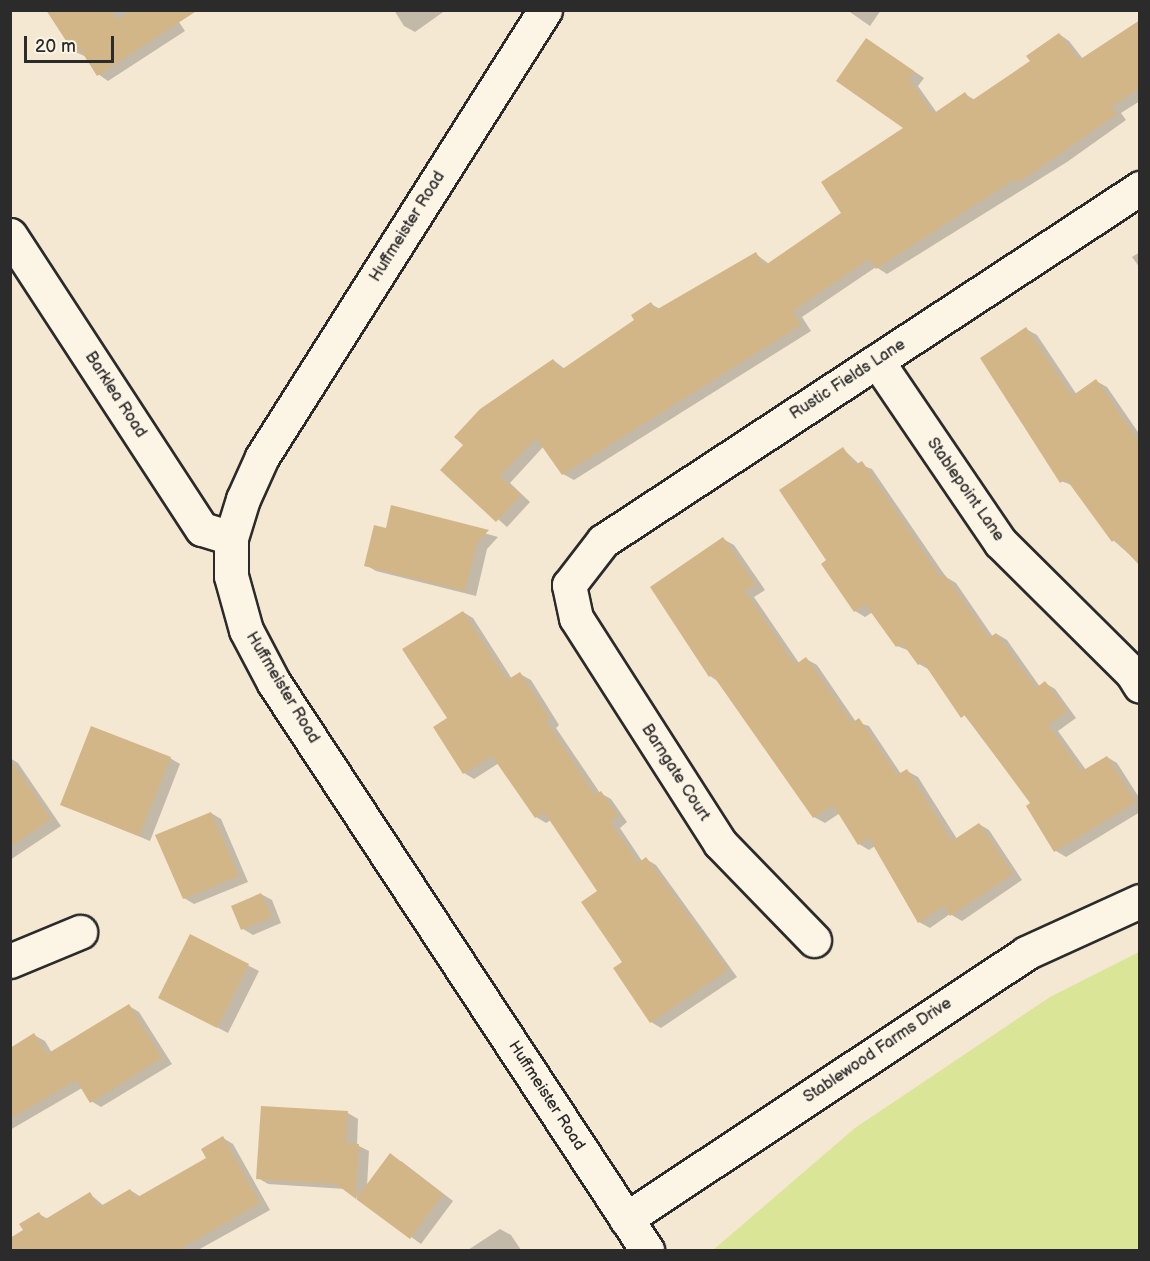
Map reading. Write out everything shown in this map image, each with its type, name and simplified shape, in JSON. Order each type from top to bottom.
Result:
[{"type":"street","name":"Huffmeister Road","points":[[546,10],[262,457],[243,499],[231,538],[231,576],[246,630],[274,683],[647,1251]]},
{"type":"street","name":"Rustic Fields Lane","points":[[569,585],[603,541],[1140,188]]},
{"type":"street","name":"Barklea Road","points":[[10,235],[202,529],[231,538]]},
{"type":"street","name":"Stablepoint Lane","points":[[877,361],[999,542],[1132,673],[1140,686]]},
{"type":"street","name":"Barngate Court","points":[[569,585],[576,618],[720,843],[814,940]]},
{"type":"street","name":"Stablewood Farms Drive","points":[[626,1218],[1026,953],[1140,901]]},
{"type":"street","points":[[10,961],[80,932]]},
{"type":"green space","points":[[1139,952],[1139,1250],[713,1250],[855,1128],[1050,997]]},
{"type":"building","points":[[46,10],[111,10],[117,20],[132,10],[198,10],[97,76],[80,49],[74,53]]},
{"type":"building","points":[[1140,20],[1140,88],[1111,107],[1117,114],[1018,183],[1015,179],[876,269],[869,259],[793,311],[801,325],[562,475],[536,438],[500,476],[521,495],[496,522],[440,470],[463,445],[454,437],[480,409],[553,359],[561,370],[634,320],[631,315],[651,302],[656,310],[756,252],[764,266],[841,213],[821,182],[903,128],[836,81],[866,38],[914,71],[909,79],[933,114],[965,92],[971,101],[1030,61],[1026,56],[1059,33],[1079,60]]},
{"type":"building","points":[[1026,327],[1072,396],[1096,379],[1140,443],[1140,566],[1115,539],[1112,542],[1066,479],[1060,483],[980,358]]},
{"type":"building","points":[[843,447],[855,465],[862,461],[941,578],[945,575],[989,638],[996,633],[1036,688],[1045,681],[1067,711],[1048,725],[1082,771],[1107,756],[1136,802],[1054,852],[1026,806],[1030,803],[965,715],[961,718],[923,662],[918,665],[902,643],[896,647],[865,604],[854,612],[821,564],[826,560],[779,490]]},
{"type":"building","points":[[391,505],[489,530],[477,543],[465,591],[364,566],[374,525],[386,528]]},
{"type":"building","points":[[723,537],[755,584],[745,591],[795,665],[806,657],[852,723],[859,718],[897,775],[907,769],[952,841],[979,823],[1013,874],[950,916],[944,906],[918,923],[869,838],[858,845],[833,805],[813,818],[712,674],[709,677],[650,587]]},
{"type":"building","points":[[463,611],[507,680],[520,672],[550,719],[546,721],[595,795],[601,791],[618,816],[610,821],[638,863],[646,857],[728,970],[650,1023],[613,968],[622,962],[581,902],[597,891],[544,812],[535,818],[492,756],[463,774],[433,727],[447,718],[402,649]]},
{"type":"building","points":[[91,726],[171,757],[139,836],[60,805]]},
{"type":"building","points":[[10,759],[51,819],[10,847]]},
{"type":"building","points":[[211,812],[239,876],[183,899],[155,835]]},
{"type":"building","points":[[261,893],[272,917],[241,930],[231,906]]},
{"type":"building","points":[[190,934],[249,964],[217,1028],[158,998]]},
{"type":"building","points":[[129,1004],[162,1058],[90,1103],[76,1080],[10,1119],[10,1048],[34,1033],[47,1054]]},
{"type":"building","points":[[261,1106],[348,1111],[346,1143],[359,1144],[356,1199],[336,1184],[256,1179]]},
{"type":"building","points":[[223,1136],[260,1203],[177,1251],[10,1251],[10,1238],[23,1230],[19,1224],[39,1212],[44,1220],[90,1192],[99,1207],[130,1189],[136,1198],[206,1158],[201,1149]]},
{"type":"building","points":[[390,1153],[443,1194],[410,1239],[356,1199]]}]
